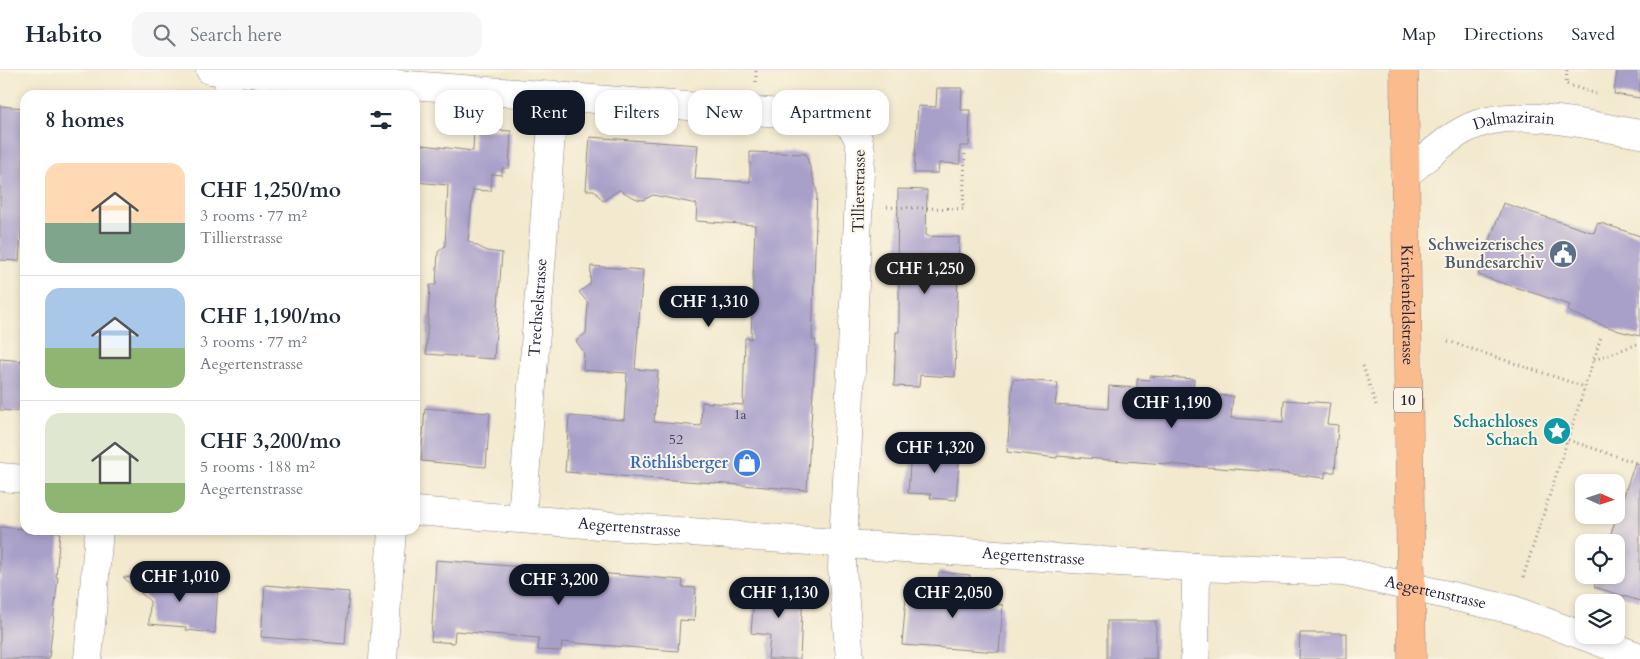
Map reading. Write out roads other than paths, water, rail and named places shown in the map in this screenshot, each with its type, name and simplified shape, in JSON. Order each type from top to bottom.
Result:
[{"type":"main road","name":"Kirchenfeldstrasse","points":[[1404,70],[1412,659]]},
{"type":"street","name":"Tillierstrasse","points":[[222,79],[513,93]]},
{"type":"street","name":"Tillierstrasse","points":[[585,97],[834,117],[852,127],[859,137],[861,161],[843,544]]},
{"type":"street","name":"Dalmazirain","points":[[1405,175],[1467,128],[1497,118],[1540,118],[1640,134]]},
{"type":"street","name":"Trechselstrasse","points":[[522,518],[551,135]]},
{"type":"street","points":[[0,477],[20,479]]},
{"type":"street","name":"Aegertenstrasse","points":[[420,511],[843,544],[1196,567],[1344,572],[1514,610],[1640,657]]},
{"type":"street","points":[[88,659],[98,535]]},
{"type":"street","points":[[383,659],[392,535]]},
{"type":"street","points":[[843,544],[842,568],[850,659]]},
{"type":"street","points":[[1195,659],[1196,567]]},
{"type":"place","name":"Schweizerisches Bundesarchiv","points":[[1563,254]]},
{"type":"place","name":"Schachloses Schach","points":[[1557,431]]},
{"type":"place","name":"Röthlisberger","points":[[747,463]]}]
